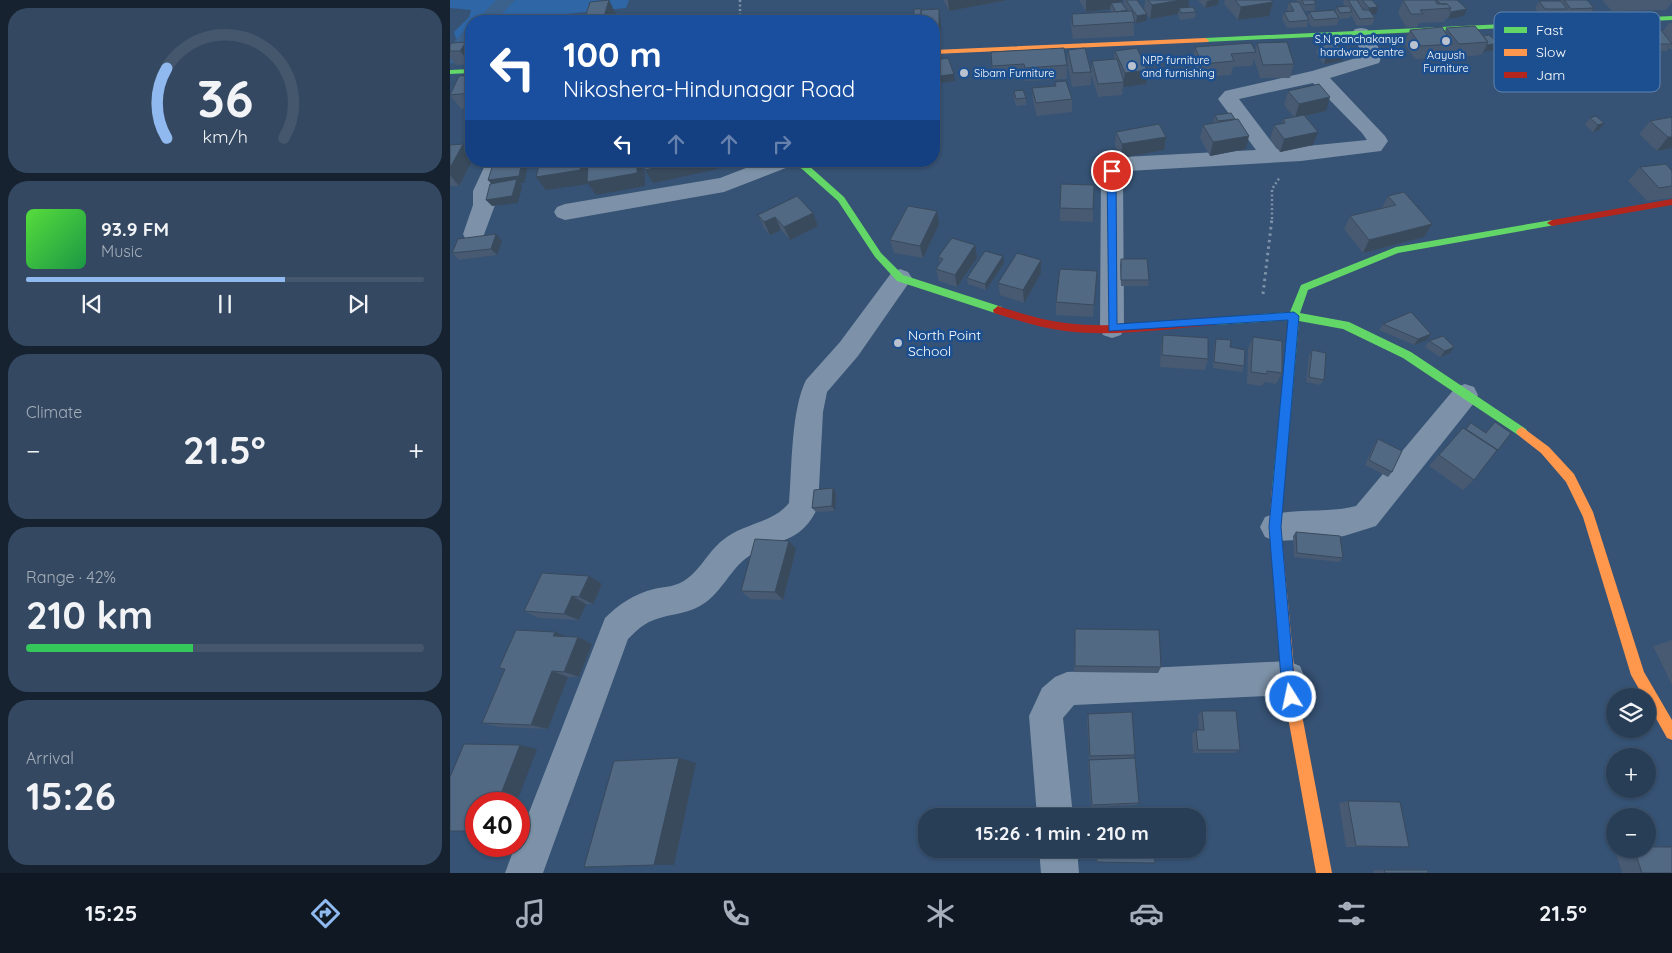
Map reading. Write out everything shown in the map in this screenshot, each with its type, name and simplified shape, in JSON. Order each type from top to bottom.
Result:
[{"type":"main road","points":[[940,52],[1494,27]]},
{"type":"main road","points":[[450,72],[465,72]]},
{"type":"main road","points":[[805,167],[841,199],[878,255],[900,278],[1026,319],[1065,327],[1112,328],[1294,316],[1344,325],[1407,355],[1465,395],[1510,421],[1545,450],[1570,478],[1589,516],[1638,675],[1672,733]]},
{"type":"main road","points":[[1324,873],[1288,678],[1275,527],[1294,316],[1304,288],[1396,250],[1672,202]]},
{"type":"street","points":[[1271,155],[1228,98],[1232,95],[1317,76],[1372,59],[1372,54],[1361,33]]},
{"type":"street","points":[[1112,328],[1112,171],[1124,164],[1302,154],[1353,150],[1374,146],[1378,141],[1369,129],[1317,76]]},
{"type":"street","points":[[474,234],[484,205],[484,191],[495,167]]},
{"type":"street","points":[[566,212],[724,185],[769,167]]},
{"type":"street","points":[[524,873],[616,629],[631,615],[646,607],[691,594],[711,578],[733,550],[750,539],[783,529],[795,520],[803,507],[810,412],[815,388],[849,349],[900,278]]},
{"type":"street","points":[[1275,527],[1351,523],[1366,516],[1465,395]]},
{"type":"street","points":[[1054,808],[1046,716],[1054,700],[1067,689],[1288,678]]},
{"type":"street","points":[[1059,858],[1060,873]]},
{"type":"path","points":[[740,0],[740,15]]},
{"type":"path","points":[[1264,319],[1260,308],[1271,245],[1272,185],[1293,167],[1302,154]]},
{"type":"shaded area","points":[[450,0],[629,0],[626,8],[556,15],[470,15],[471,10],[450,8]]},
{"type":"shaded area","points":[[465,21],[465,40],[456,39],[454,32]]},
{"type":"building","points":[[609,0],[604,15],[586,15],[590,2]]},
{"type":"building","points":[[1126,0],[1137,0],[1147,14],[1137,16]]},
{"type":"building","points":[[1148,0],[1181,0],[1152,5]]},
{"type":"building","points":[[1235,0],[1271,0],[1273,2],[1241,7]]},
{"type":"building","points":[[1302,0],[1314,0],[1316,4],[1304,5]]},
{"type":"building","points":[[1348,0],[1357,0],[1363,10],[1369,10],[1375,18],[1360,19]]},
{"type":"building","points":[[1362,0],[1372,0],[1378,7],[1369,8]]},
{"type":"building","points":[[1403,0],[1435,0],[1437,4],[1447,4],[1451,8],[1420,10],[1423,14],[1411,14]]},
{"type":"building","points":[[1437,0],[1457,0],[1467,9],[1451,12],[1449,11],[1451,8],[1447,4],[1441,4]]},
{"type":"building","points":[[1564,0],[1587,0],[1594,8],[1571,9]]},
{"type":"building","points":[[1539,1],[1561,1],[1567,9],[1545,9]]},
{"type":"building","points":[[1121,2],[1127,10],[1116,12],[1111,3]]},
{"type":"building","points":[[1289,2],[1299,2],[1309,20],[1289,22],[1284,12],[1294,11]]},
{"type":"building","points":[[1349,6],[1352,12],[1340,13],[1337,7]]},
{"type":"building","points":[[1193,7],[1196,12],[1181,13],[1179,8]]},
{"type":"building","points":[[914,9],[922,9],[921,15],[914,15]]},
{"type":"building","points":[[939,9],[939,15],[921,15],[921,10]]},
{"type":"building","points":[[1334,10],[1339,18],[1314,20],[1309,12]]},
{"type":"building","points":[[1132,11],[1135,22],[1073,26],[1072,14]]},
{"type":"building","points":[[1475,26],[1488,42],[1459,44],[1446,28]]},
{"type":"building","points":[[1442,27],[1453,44],[1421,46],[1410,30]]},
{"type":"building","points":[[1660,30],[1661,30],[1672,44],[1660,44]]},
{"type":"building","points":[[1489,35],[1494,39],[1494,44],[1486,45],[1488,42],[1483,36]]},
{"type":"building","points":[[465,42],[460,51],[450,51],[452,43]]},
{"type":"building","points":[[1287,42],[1294,64],[1263,65],[1257,43]]},
{"type":"building","points":[[1251,43],[1256,52],[1231,54],[1234,61],[1202,64],[1195,47]]},
{"type":"building","points":[[1336,43],[1344,54],[1326,57],[1318,46]]},
{"type":"building","points":[[1064,48],[1067,65],[1025,68],[1024,64],[992,66],[991,52]]},
{"type":"building","points":[[1085,48],[1091,72],[1073,73],[1068,50]]},
{"type":"building","points":[[1137,48],[1147,70],[1125,73],[1115,51]]},
{"type":"building","points":[[948,58],[954,74],[940,76],[940,59]]},
{"type":"building","points":[[1117,59],[1124,82],[1098,84],[1092,61]]},
{"type":"building","points":[[459,76],[465,76],[465,94],[450,95]]},
{"type":"building","points":[[1066,81],[1072,99],[1036,103],[1032,88],[1056,86],[1055,82]]},
{"type":"building","points":[[1319,84],[1330,97],[1299,104],[1288,91]]},
{"type":"building","points":[[1023,90],[1026,98],[1016,99],[1014,91]]},
{"type":"building","points":[[1231,113],[1235,119],[1218,121],[1215,115]]},
{"type":"building","points":[[1304,115],[1318,132],[1284,139],[1274,125],[1285,123],[1283,119]]},
{"type":"building","points":[[1596,116],[1604,123],[1598,125],[1590,118]]},
{"type":"building","points":[[1672,117],[1672,137],[1668,137],[1650,121]]},
{"type":"building","points":[[1238,119],[1249,136],[1213,142],[1203,125]]},
{"type":"building","points":[[1159,124],[1166,137],[1122,144],[1116,132]]},
{"type":"building","points":[[463,144],[450,168],[450,145]]},
{"type":"building","points":[[1666,164],[1672,171],[1672,186],[1659,188],[1640,167]]},
{"type":"building","points":[[492,167],[521,167],[519,176],[488,180]]},
{"type":"building","points":[[538,167],[581,167],[580,170],[536,177]]},
{"type":"building","points":[[588,167],[637,167],[637,173],[587,182]]},
{"type":"building","points":[[645,167],[658,167],[645,170]]},
{"type":"building","points":[[517,179],[512,196],[486,200],[490,184]]},
{"type":"building","points":[[1061,184],[1094,185],[1093,209],[1060,208]]},
{"type":"building","points":[[1404,192],[1432,224],[1369,240],[1350,216],[1396,205],[1388,196]]},
{"type":"building","points":[[797,196],[813,213],[784,227],[775,217],[764,222],[758,215]]},
{"type":"building","points":[[908,206],[937,211],[920,246],[890,240]]},
{"type":"building","points":[[496,234],[491,249],[452,253],[458,239]]},
{"type":"building","points":[[952,238],[975,245],[955,275],[936,269],[943,259],[938,257]]},
{"type":"building","points":[[985,251],[1003,256],[985,284],[967,278]]},
{"type":"building","points":[[1017,253],[1041,260],[1023,290],[998,283]]},
{"type":"building","points":[[1121,259],[1147,259],[1149,280],[1121,280]]},
{"type":"building","points":[[1060,269],[1097,271],[1094,305],[1056,302]]},
{"type":"building","points":[[1411,312],[1431,334],[1418,339],[1383,324]]},
{"type":"building","points":[[1163,335],[1208,338],[1208,359],[1162,355]]},
{"type":"building","points":[[1443,336],[1454,347],[1445,351],[1429,341]]},
{"type":"building","points":[[1253,337],[1282,341],[1282,373],[1267,371],[1267,374],[1251,372]]},
{"type":"building","points":[[1216,339],[1231,340],[1230,347],[1245,350],[1244,366],[1214,362]]},
{"type":"building","points":[[1312,350],[1326,353],[1324,380],[1309,377]]},
{"type":"building","points":[[1495,422],[1511,433],[1498,450],[1466,429],[1471,423],[1486,433]]},
{"type":"building","points":[[1463,428],[1497,450],[1474,480],[1439,455]]},
{"type":"building","points":[[1378,439],[1402,451],[1392,472],[1369,460]]},
{"type":"building","points":[[833,488],[832,506],[812,508],[814,490]]},
{"type":"building","points":[[1296,532],[1340,536],[1343,558],[1297,553]]},
{"type":"building","points":[[755,539],[789,541],[775,592],[741,591]]},
{"type":"building","points":[[542,573],[589,576],[579,597],[572,596],[564,614],[524,611]]},
{"type":"building","points":[[1075,629],[1159,630],[1161,667],[1075,666]]},
{"type":"building","points":[[516,630],[555,632],[553,636],[578,637],[564,672],[552,671],[531,725],[482,723],[505,669],[499,668]]},
{"type":"building","points":[[1202,711],[1236,711],[1240,750],[1198,750],[1196,730],[1204,730]]},
{"type":"building","points":[[1132,712],[1135,755],[1090,756],[1088,714]]},
{"type":"building","points":[[464,744],[520,745],[502,792],[465,792],[465,831],[450,831],[450,777]]},
{"type":"building","points":[[679,758],[654,865],[584,867],[614,761]]},
{"type":"building","points":[[1135,758],[1139,803],[1092,805],[1089,760]]},
{"type":"building","points":[[1348,801],[1400,802],[1409,847],[1356,846]]},
{"type":"building","points":[[1656,847],[1672,847],[1672,873],[1642,873],[1637,858],[1656,858]]},
{"type":"building","points":[[1097,858],[1155,858],[1155,863],[1097,862]]},
{"type":"building","points":[[1384,870],[1428,870],[1428,873],[1385,873]]},
{"type":"waterway","points":[[491,15],[506,0]]},
{"type":"waterway","points":[[450,58],[465,42]]},
{"type":"traffic: fast","points":[[1660,19],[1672,18]]},
{"type":"traffic: fast","points":[[1205,40],[1494,26]]},
{"type":"traffic: fast","points":[[450,72],[465,71]]},
{"type":"traffic: fast","points":[[805,167],[841,199],[878,255],[900,278],[998,310]]},
{"type":"traffic: fast","points":[[1278,489],[1294,316],[1304,288],[1396,250],[1552,223]]},
{"type":"traffic: fast","points":[[1214,321],[1294,316],[1345,325],[1407,355],[1522,432]]},
{"type":"traffic: slow","points":[[940,52],[1205,40]]},
{"type":"traffic: slow","points":[[1522,432],[1545,450],[1570,478],[1589,516],[1638,675],[1672,733]]},
{"type":"traffic: slow","points":[[1278,489],[1275,527],[1288,678],[1324,873]]},
{"type":"traffic: jam","points":[[1552,223],[1672,202]]},
{"type":"traffic: jam","points":[[998,310],[1048,324],[1083,329],[1139,328],[1214,321]]},
{"type":"place","name":"Aayush Furniture","points":[[1446,41]]},
{"type":"place","name":"S.N panchakanya hardware centre","points":[[1414,45]]},
{"type":"place","name":"NPP furniture and furnishing","points":[[1132,66]]},
{"type":"place","name":"Sibam Furniture","points":[[964,73]]},
{"type":"place","name":"North Point School","points":[[898,343]]},
{"type":"route","points":[[1112,171],[1112,328],[1294,316],[1275,527],[1291,697]]}]
